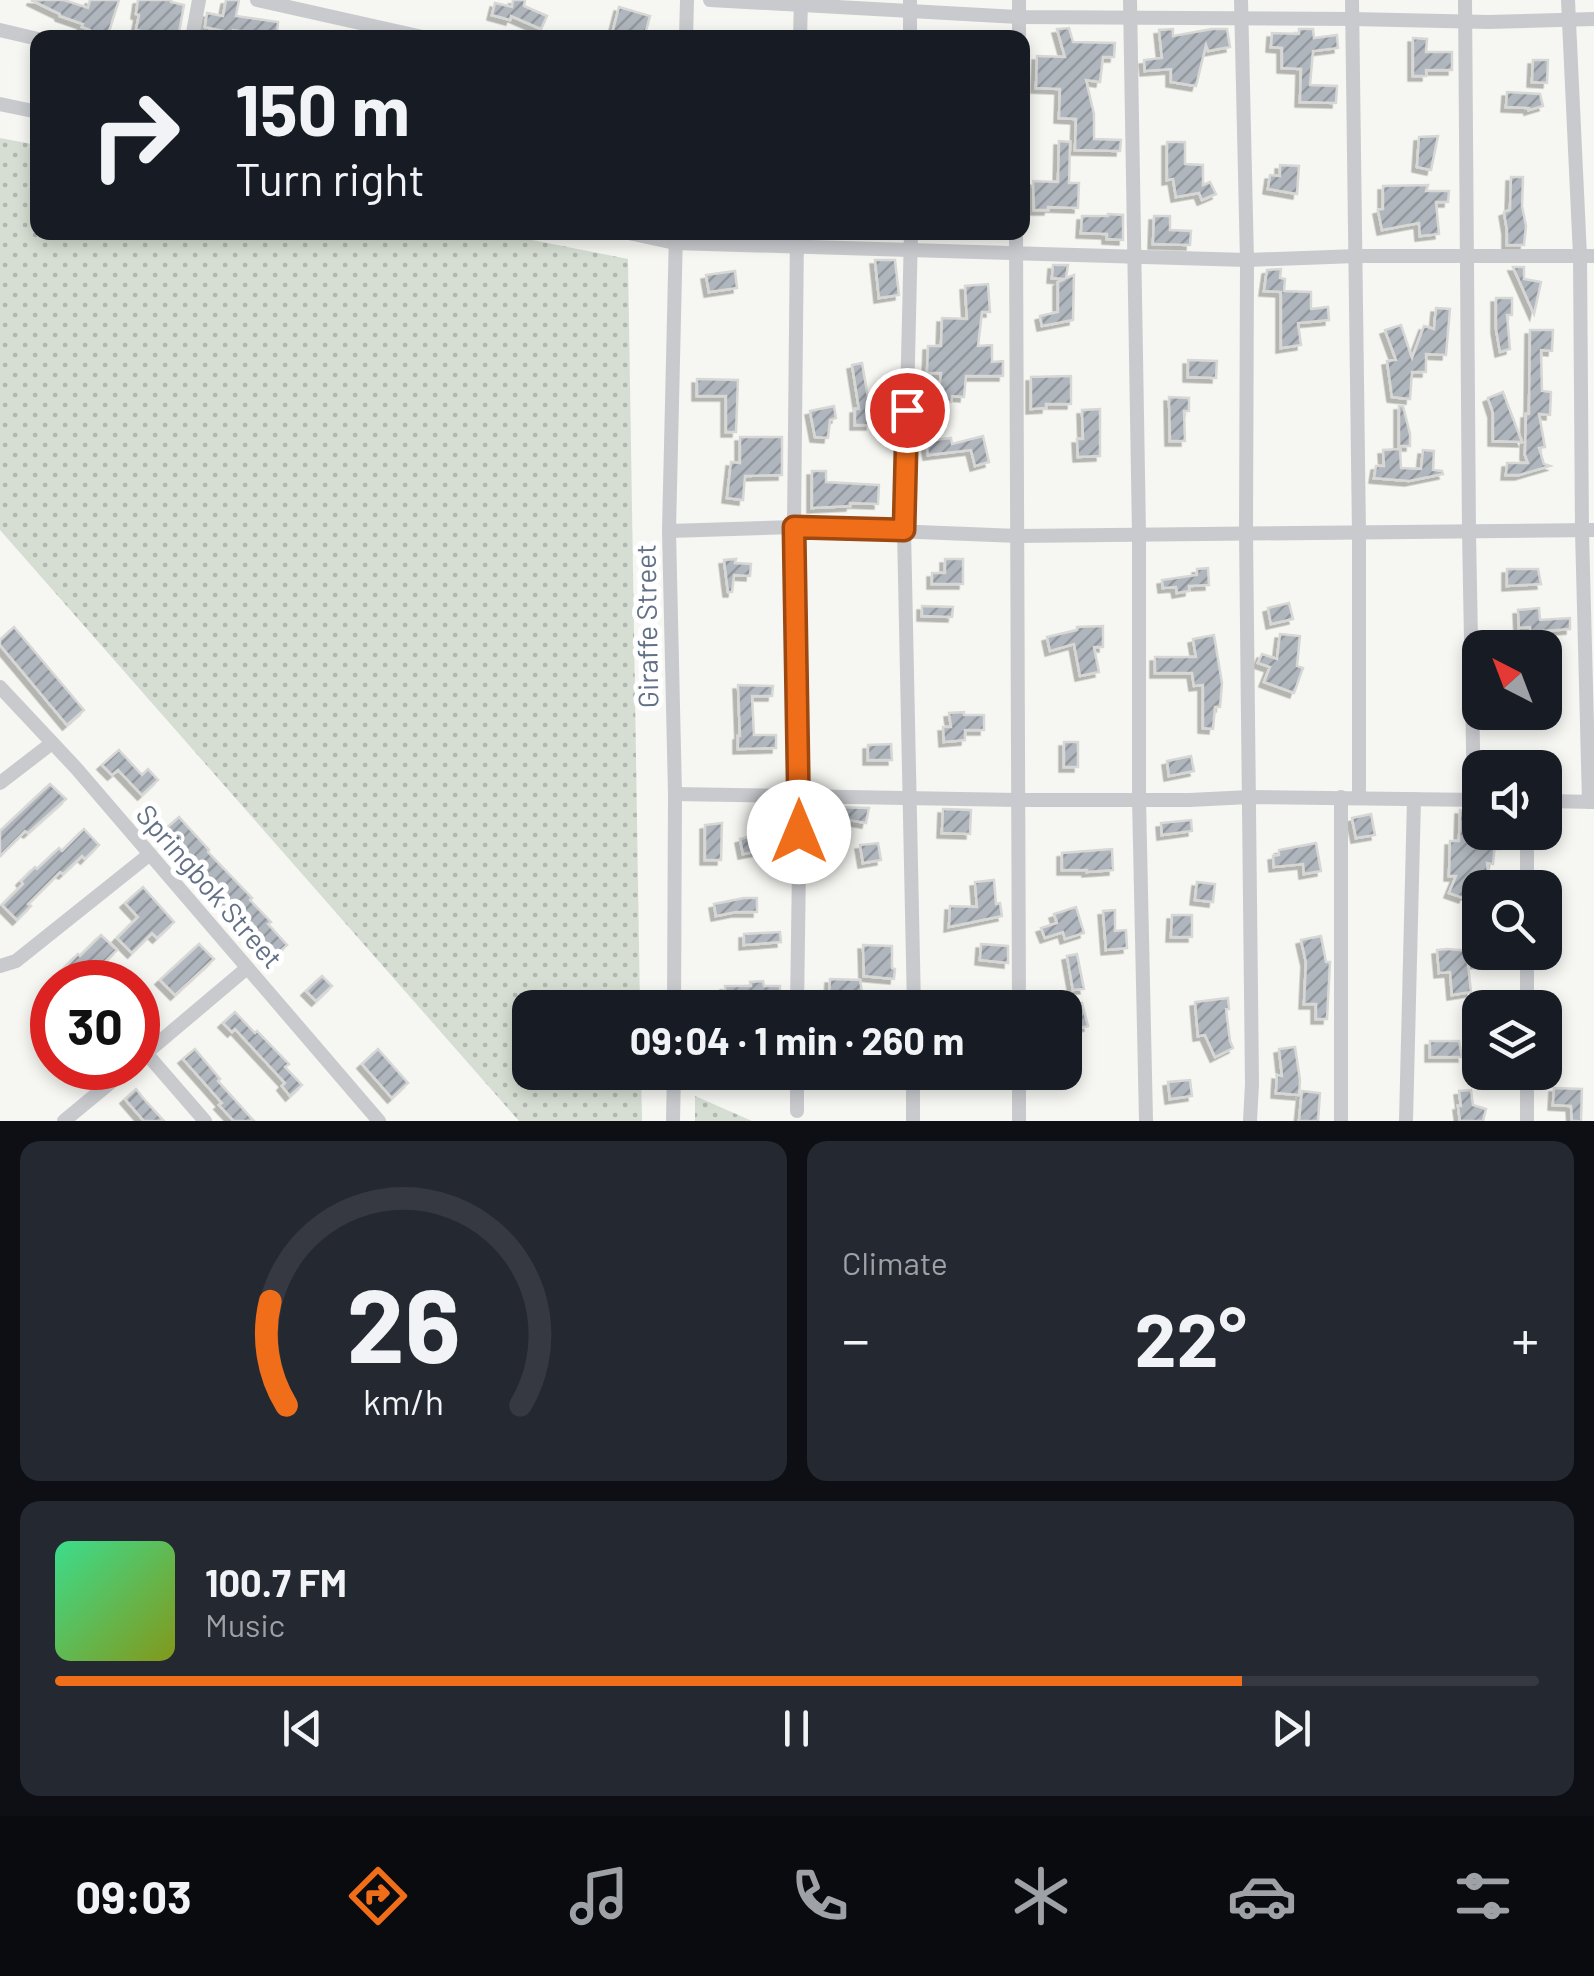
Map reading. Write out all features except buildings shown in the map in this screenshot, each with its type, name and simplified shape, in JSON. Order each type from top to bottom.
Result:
[{"type":"street","points":[[193,30],[199,0]]},
{"type":"street","points":[[257,0],[390,30]]},
{"type":"street","points":[[686,30],[687,0]]},
{"type":"street","points":[[710,0],[910,6],[1019,17],[1594,20]]},
{"type":"street","points":[[1019,0],[1019,30]]},
{"type":"street","points":[[1130,0],[1139,534],[1138,799],[1146,1121]]},
{"type":"street","points":[[1241,0],[1247,260],[1250,1121]]},
{"type":"street","points":[[1352,0],[1359,798]]},
{"type":"street","points":[[1465,0],[1469,533],[1476,750]]},
{"type":"street","points":[[1562,801],[1591,802],[1587,256],[1568,0]]},
{"type":"street","points":[[800,30],[801,3]]},
{"type":"street","points":[[0,30],[30,37]]},
{"type":"street","points":[[0,104],[30,110]]},
{"type":"street","name":"Giraffe Street","points":[[674,990],[669,531],[676,240]]},
{"type":"street","points":[[797,990],[800,794],[794,527],[797,240],[910,250],[1247,260],[1587,256]]},
{"type":"street","points":[[910,240],[904,530],[914,990]]},
{"type":"street","points":[[1016,240],[1019,990]]},
{"type":"street","points":[[669,531],[794,527],[1018,536],[1588,531]]},
{"type":"street","name":"Springbok Street","points":[[0,686],[379,1121]]},
{"type":"street","points":[[0,783],[52,743]]},
{"type":"street","points":[[674,794],[1020,800],[1462,800]]},
{"type":"street","points":[[1340,798],[1341,1121]]},
{"type":"street","points":[[1406,1121],[1414,799]]},
{"type":"street","points":[[0,966],[16,960],[150,854]]},
{"type":"street","points":[[160,1041],[247,968]]},
{"type":"street","points":[[160,1075],[204,1121]]},
{"type":"street","points":[[64,1121],[101,1090]]},
{"type":"street","points":[[673,1121],[674,1090]]},
{"type":"street","points":[[797,1090],[797,1112]]},
{"type":"street","points":[[913,1090],[913,1121]]},
{"type":"street","points":[[1019,1090],[1019,1121]]},
{"type":"street","points":[[1527,1090],[1527,1121]]},
{"type":"shaded area","points":[[0,138],[30,144],[30,240],[532,240],[628,259],[640,990],[512,990],[512,1090],[641,1090],[642,1121],[519,1121],[0,530]]},
{"type":"shaded area","points":[[695,1096],[752,1121],[695,1121]]},
{"type":"route","points":[[799,832],[794,527],[904,530],[907,410]]}]
